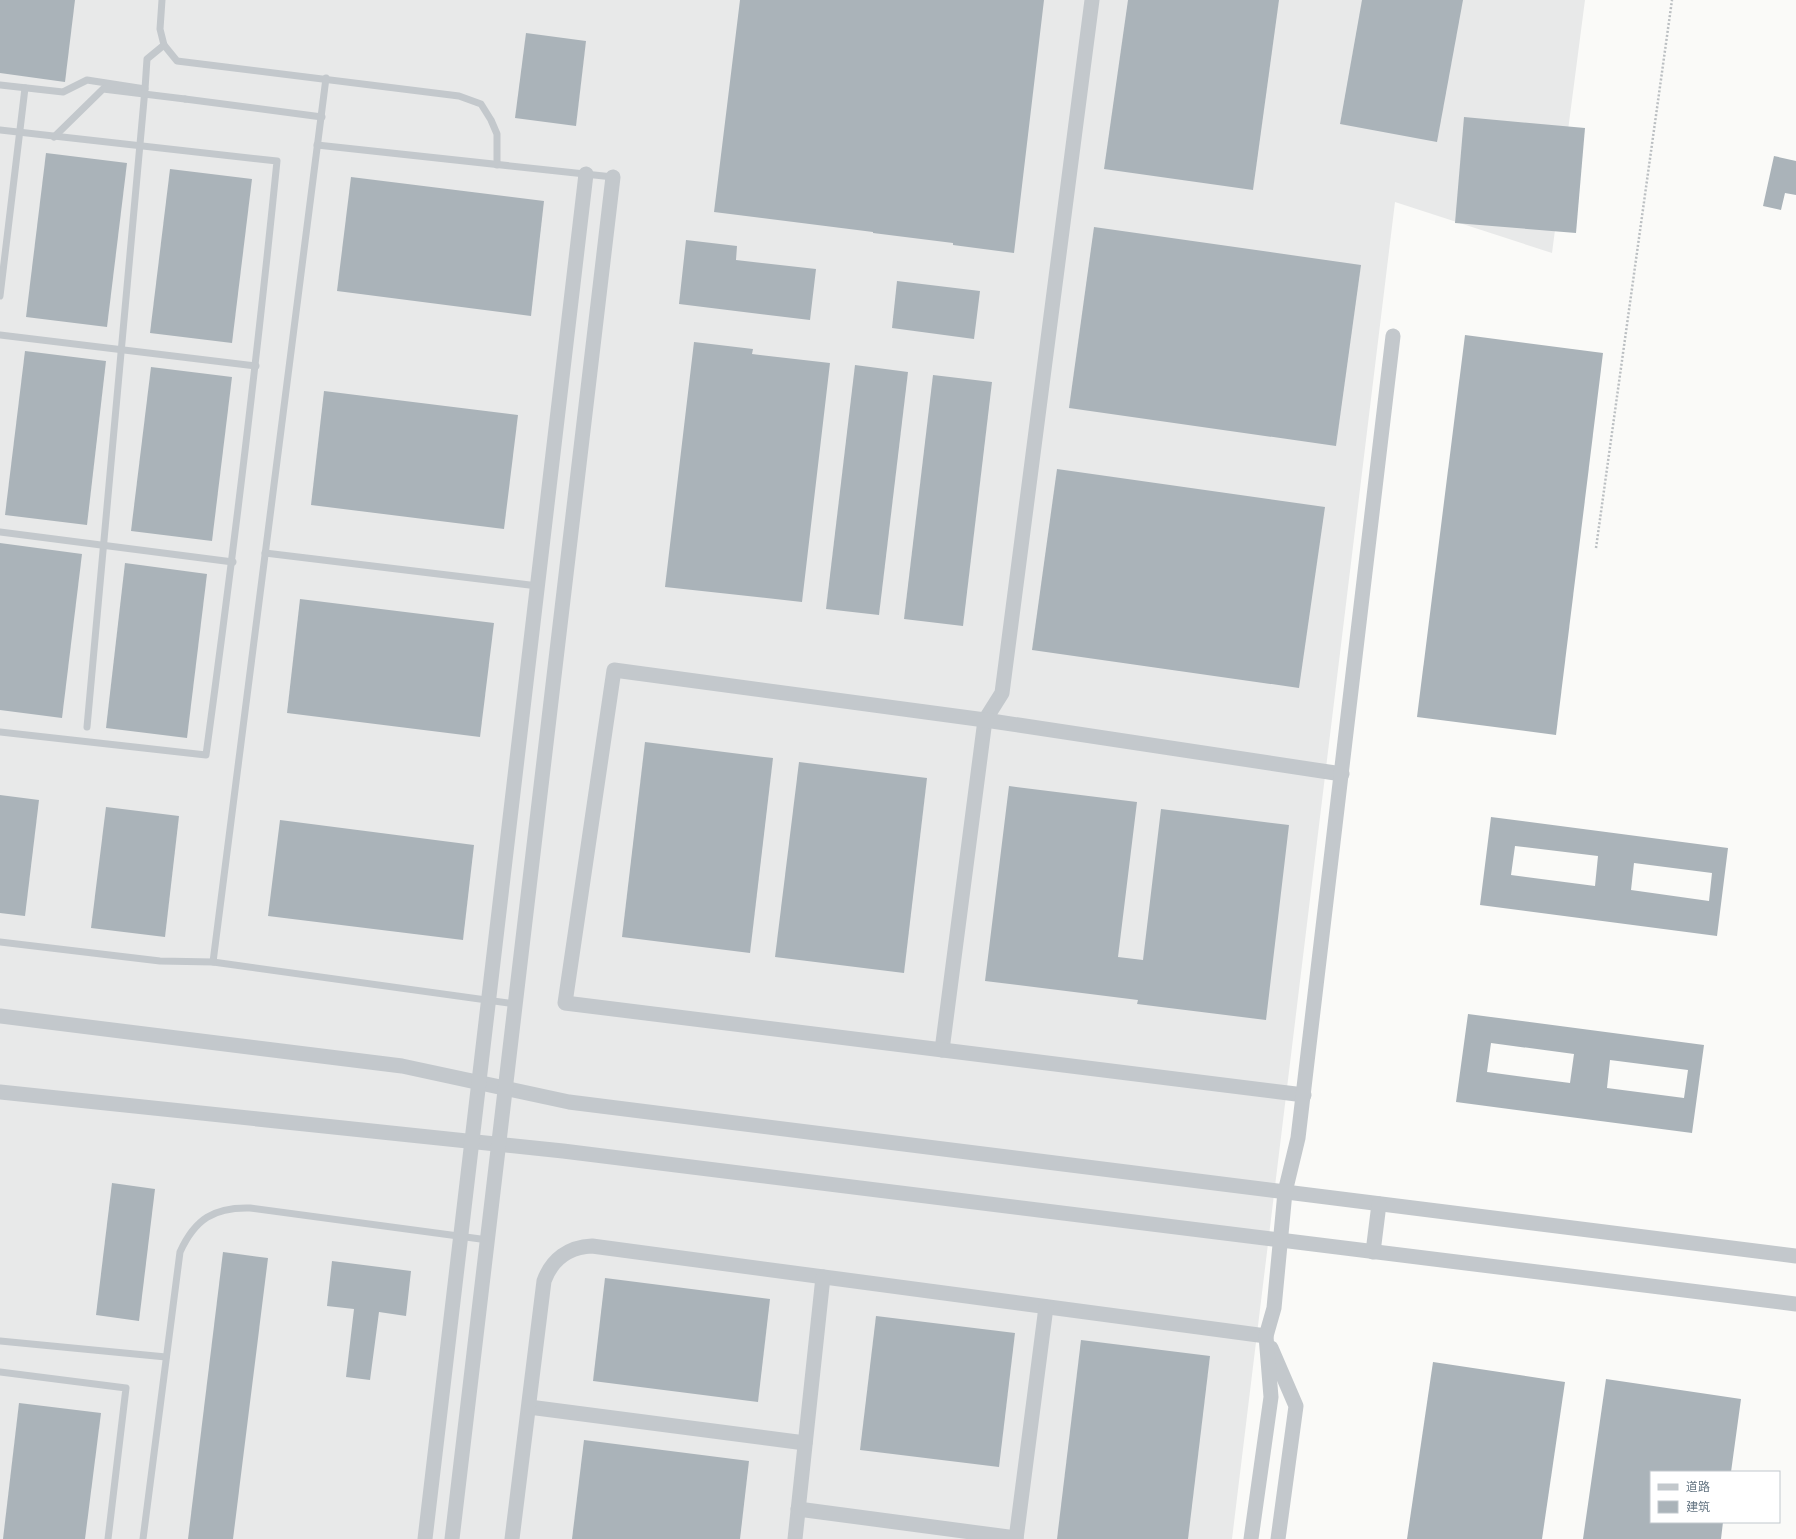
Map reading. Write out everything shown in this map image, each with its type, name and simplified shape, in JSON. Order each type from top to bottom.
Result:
[{"type":"street","points":[[942,1050],[985,720],[1002,693],[1092,0]]},
{"type":"street","points":[[425,1539],[490,1001],[586,174]]},
{"type":"street","points":[[452,1539],[500,1144],[613,177]]},
{"type":"street","points":[[1251,1539],[1271,1397],[1266,1336],[1274,1308],[1285,1192],[1298,1138],[1304,1095],[1393,336]]},
{"type":"street","points":[[1304,1095],[565,1003],[614,670],[985,720],[1342,774]]},
{"type":"street","points":[[0,1016],[402,1066],[568,1102],[1796,1256]]},
{"type":"street","points":[[0,1092],[500,1144],[1796,1304]]},
{"type":"street","points":[[1373,1252],[1379,1204]]},
{"type":"street","points":[[512,1539],[544,1280],[556,1260],[569,1251],[580,1247],[592,1246],[1266,1336]]},
{"type":"street","points":[[795,1539],[823,1277]]},
{"type":"street","points":[[798,1508],[1016,1538],[1046,1307]]},
{"type":"street","points":[[1266,1336],[1296,1406],[1278,1539]]},
{"type":"street","points":[[528,1407],[805,1443]]},
{"type":"lane","points":[[162,0],[160,29],[164,45],[177,61],[326,78],[460,96],[481,104],[491,120],[497,134],[497,165]]},
{"type":"lane","points":[[88,727],[147,59],[164,45]]},
{"type":"lane","points":[[213,962],[326,78]]},
{"type":"lane","points":[[0,85],[63,92],[87,80],[145,89]]},
{"type":"lane","points":[[0,296],[25,88]]},
{"type":"lane","points":[[54,137],[103,89],[322,117]]},
{"type":"lane","points":[[0,130],[277,161],[256,366],[233,562],[206,755],[0,732]]},
{"type":"lane","points":[[317,145],[613,177]]},
{"type":"lane","points":[[0,335],[256,366]]},
{"type":"lane","points":[[0,532],[233,562]]},
{"type":"lane","points":[[265,553],[538,586]]},
{"type":"lane","points":[[0,942],[160,961],[213,962],[516,1004]]},
{"type":"lane","points":[[143,1539],[180,1252],[188,1236],[199,1222],[215,1212],[232,1208],[250,1208],[488,1240]]},
{"type":"lane","points":[[0,1342],[166,1357]]},
{"type":"lane","points":[[0,1372],[126,1388],[108,1539]]},
{"type":"path","points":[[1596,548],[1672,0]]},
{"type":"shaded area","points":[[0,0],[1585,0],[1552,253],[1395,202],[1232,1539],[0,1539]]},
{"type":"building","points":[[0,0],[75,0],[65,82],[0,73]]},
{"type":"building","points":[[740,0],[1044,0],[1014,253],[873,232],[714,212]]},
{"type":"building","points":[[1128,0],[1279,0],[1253,190],[1104,169]]},
{"type":"building","points":[[1362,0],[1463,0],[1437,142],[1340,124]]},
{"type":"building","points":[[526,33],[586,41],[576,126],[515,118]]},
{"type":"building","points":[[1464,117],[1585,128],[1576,233],[1455,223]]},
{"type":"building","points":[[46,153],[127,163],[107,327],[26,317]]},
{"type":"building","points":[[1774,156],[1796,161],[1796,195],[1785,193],[1781,210],[1763,206]]},
{"type":"building","points":[[170,169],[252,179],[232,343],[150,333]]},
{"type":"building","points":[[351,177],[544,201],[531,316],[337,291]]},
{"type":"building","points":[[1094,227],[1361,265],[1336,446],[1069,408]]},
{"type":"building","points":[[686,240],[737,246],[736,260],[816,269],[810,320],[679,304]]},
{"type":"building","points":[[897,281],[980,291],[974,339],[892,328]]},
{"type":"building","points":[[1465,335],[1603,353],[1556,735],[1417,717]]},
{"type":"building","points":[[694,342],[753,349],[752,354],[830,363],[802,602],[665,587]]},
{"type":"building","points":[[25,351],[106,361],[87,525],[5,515]]},
{"type":"building","points":[[855,365],[908,372],[879,615],[826,609]]},
{"type":"building","points":[[151,367],[232,377],[212,541],[131,531]]},
{"type":"building","points":[[933,375],[992,382],[963,626],[904,619]]},
{"type":"building","points":[[324,391],[518,415],[504,529],[311,505]]},
{"type":"building","points":[[1057,469],[1325,507],[1299,688],[1032,650]]},
{"type":"building","points":[[0,543],[82,554],[62,718],[0,710]]},
{"type":"building","points":[[125,563],[207,574],[187,738],[106,728]]},
{"type":"building","points":[[300,599],[494,623],[480,737],[287,713]]},
{"type":"building","points":[[645,742],[773,758],[750,953],[622,937]]},
{"type":"building","points":[[799,762],[927,778],[904,973],[775,957]]},
{"type":"building","points":[[1009,786],[1137,802],[1118,957],[1143,960],[1161,809],[1289,825],[1266,1020],[1137,1004],[1138,1000],[985,981]]},
{"type":"building","points":[[0,795],[39,800],[25,916],[0,913]]},
{"type":"building","points":[[106,807],[179,816],[165,937],[91,928]]},
{"type":"building","points":[[1491,817],[1728,848],[1717,936],[1480,905]],"holes":[[[1515,846],[1598,856],[1595,886],[1511,875]],[[1634,863],[1712,873],[1709,901],[1631,890]]]},
{"type":"building","points":[[280,820],[474,845],[463,940],[268,916]]},
{"type":"building","points":[[1468,1014],[1704,1045],[1692,1133],[1456,1102]],"holes":[[[1491,1043],[1574,1054],[1570,1083],[1487,1072]],[[1610,1060],[1688,1070],[1684,1098],[1607,1088]]]},
{"type":"building","points":[[112,1183],[155,1189],[139,1321],[96,1315]]},
{"type":"building","points":[[223,1252],[268,1258],[233,1539],[188,1539]]},
{"type":"building","points":[[332,1261],[411,1271],[406,1316],[379,1312],[370,1380],[346,1377],[354,1309],[327,1306]]},
{"type":"building","points":[[605,1278],[770,1299],[758,1402],[593,1381]]},
{"type":"building","points":[[876,1316],[1015,1333],[999,1467],[860,1450]]},
{"type":"building","points":[[1081,1340],[1210,1356],[1188,1539],[1057,1539]]},
{"type":"building","points":[[1433,1362],[1565,1382],[1542,1539],[1407,1539]]},
{"type":"building","points":[[1606,1379],[1741,1399],[1731,1471],[1650,1471],[1650,1523],[1723,1523],[1721,1539],[1583,1539]]},
{"type":"building","points":[[19,1403],[101,1413],[85,1539],[3,1539]]},
{"type":"building","points":[[584,1440],[749,1461],[740,1539],[572,1539]]}]
